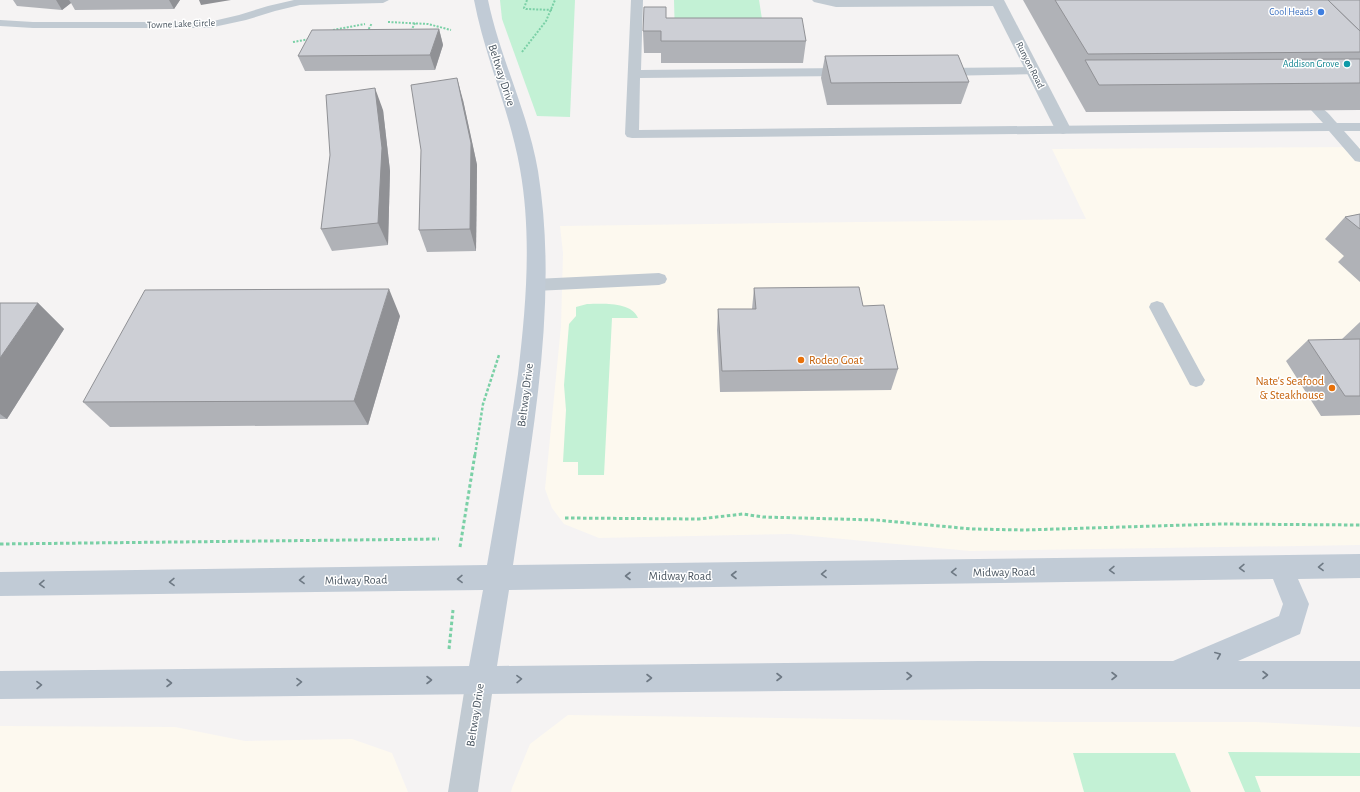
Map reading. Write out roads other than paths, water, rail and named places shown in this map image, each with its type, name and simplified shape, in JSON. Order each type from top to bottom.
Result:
[{"type":"main road","name":"Beltway Drive","points":[[480,680],[499,578],[528,389],[535,285],[535,222],[529,171],[520,131],[491,42],[481,0]]},
{"type":"main road","name":"Midway Road","points":[[0,584],[1360,566]]},
{"type":"main road","points":[[1170,676],[1290,625],[1296,604],[1281,568]]},
{"type":"main road","points":[[0,686],[979,675],[1360,675]]},
{"type":"street","name":"Runyon Road","points":[[997,1],[1063,129]]},
{"type":"street","name":"Beltway Drive","points":[[463,792],[480,680]]},
{"type":"lane","name":"Towne Lake Circle","points":[[0,23],[33,25],[208,25],[242,18],[272,8],[300,2],[383,0]]},
{"type":"lane","points":[[638,0],[632,134],[1360,127]]},
{"type":"lane","points":[[818,0],[836,4],[997,1]]},
{"type":"lane","points":[[930,72],[1033,71]]},
{"type":"lane","points":[[635,74],[858,72]]},
{"type":"lane","points":[[1318,110],[1360,158]]},
{"type":"lane","points":[[535,285],[659,279]]},
{"type":"lane","points":[[1157,307],[1196,380]]},
{"type":"place","name":"Cool Heads","points":[[1321,12]]},
{"type":"place","name":"Addison Grove","points":[[1347,64]]},
{"type":"place","name":"Rodeo Goat","points":[[801,360]]},
{"type":"place","name":"Nate's Seafood & Steakhouse","points":[[1332,388]]}]
